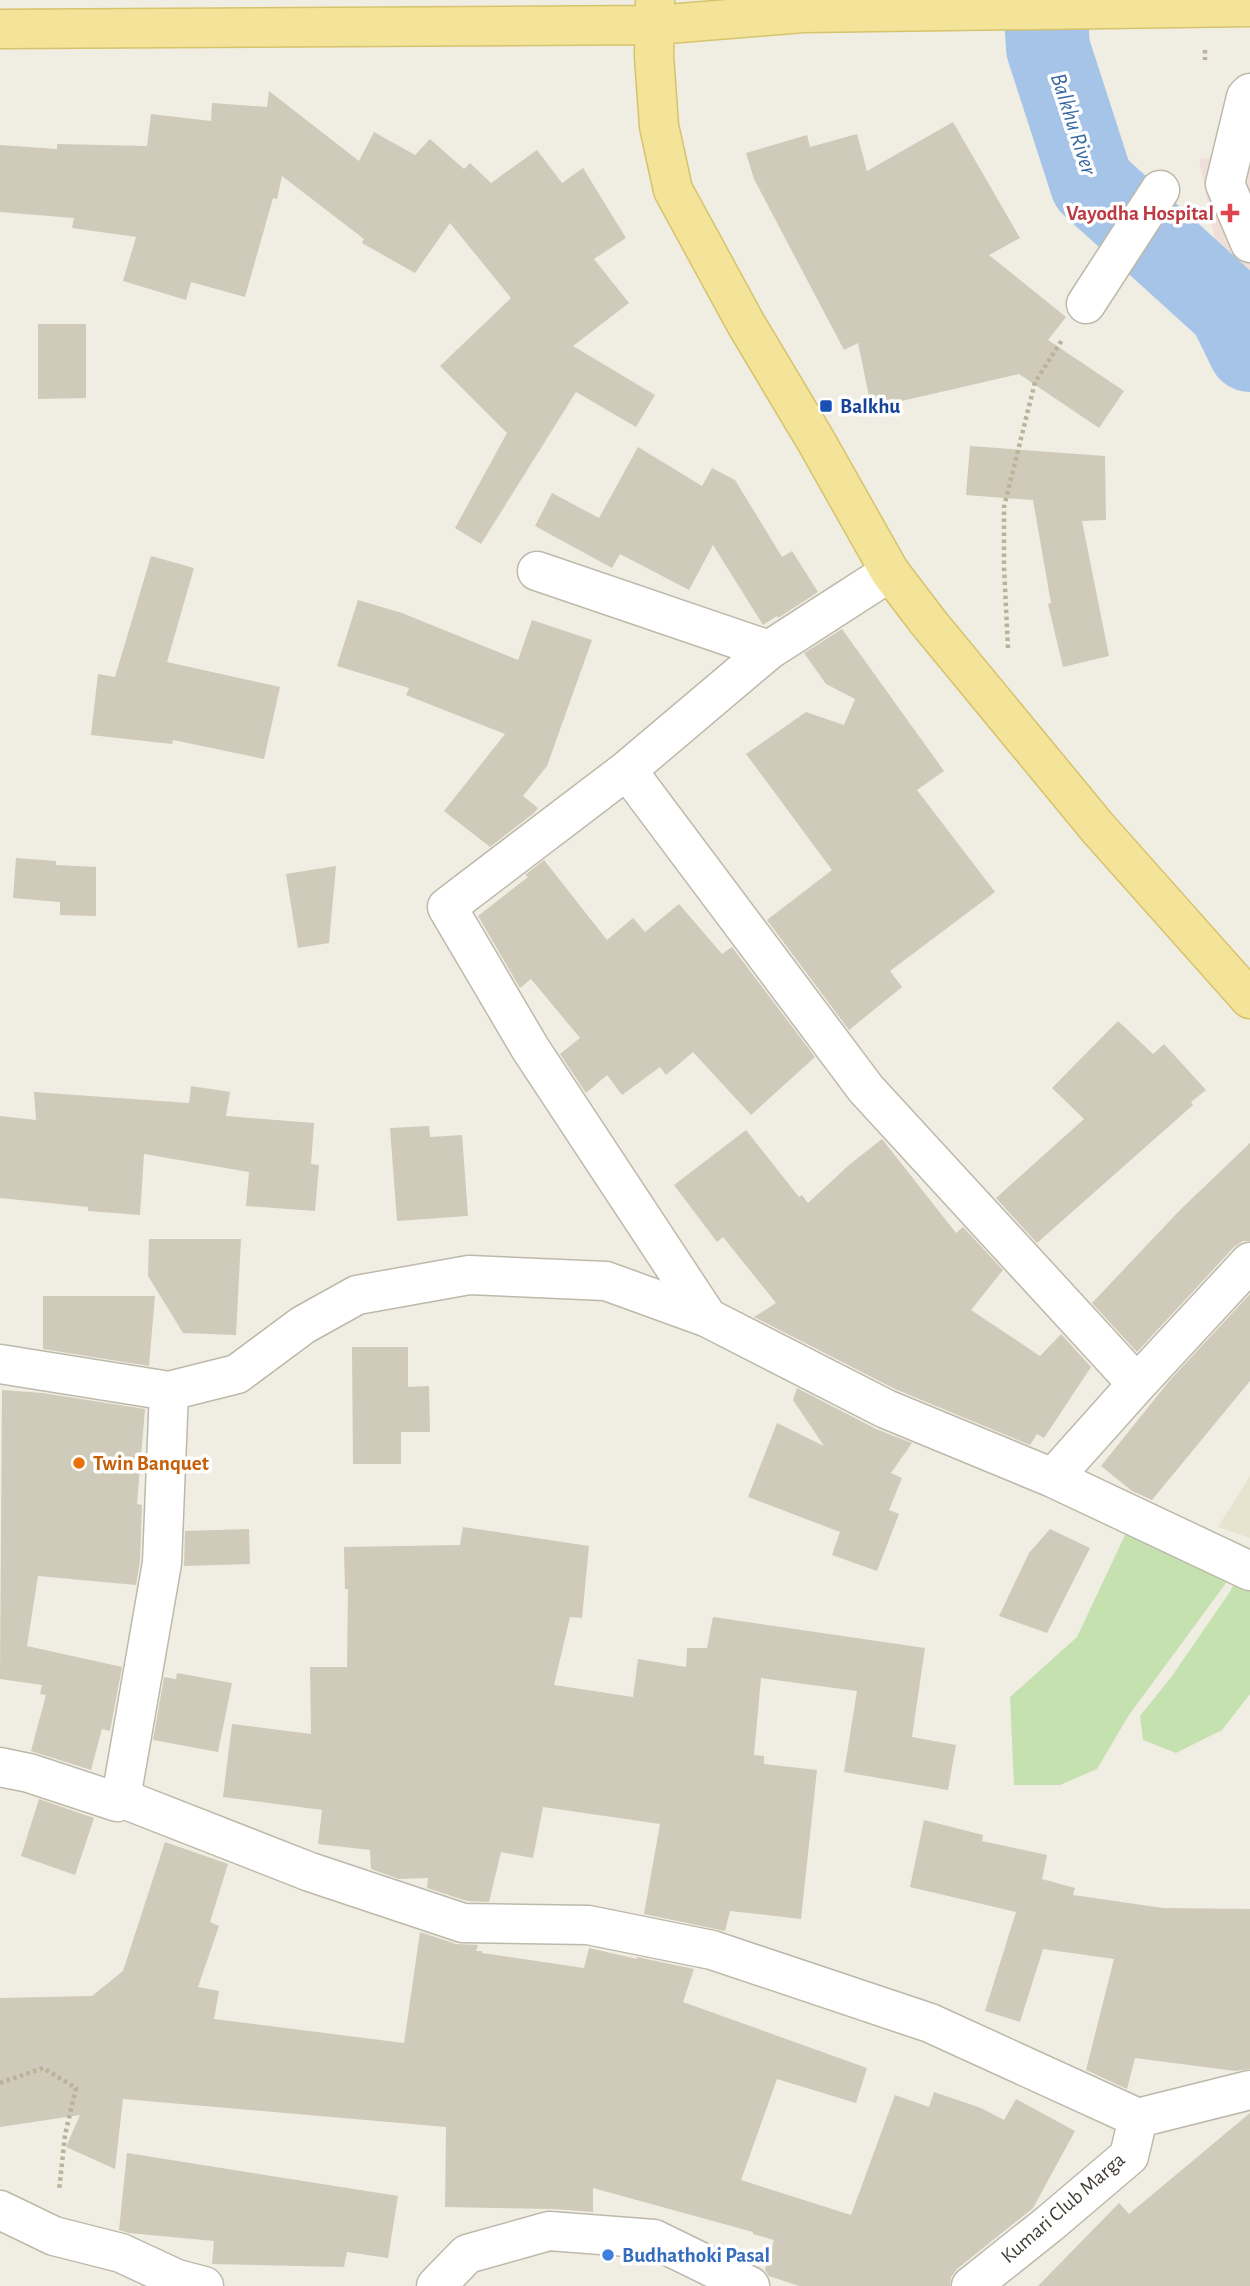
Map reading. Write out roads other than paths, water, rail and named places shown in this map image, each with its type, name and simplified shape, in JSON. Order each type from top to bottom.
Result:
[{"type":"main road","points":[[0,29],[655,12],[803,13],[1250,7]]},
{"type":"main road","points":[[655,12],[654,56],[659,126],[673,190],[746,324],[890,572],[1097,827],[1250,999]]},
{"type":"street","points":[[1248,95],[1225,184],[1250,243]]},
{"type":"street","points":[[1086,304],[1160,190]]},
{"type":"street","points":[[537,571],[769,650]]},
{"type":"street","points":[[708,1318],[530,1048],[447,907],[627,770],[769,650],[890,572]]},
{"type":"street","points":[[627,770],[866,1089],[1137,1384]]},
{"type":"street","points":[[1053,1478],[1250,1262]]},
{"type":"street","points":[[0,1364],[169,1391],[237,1374],[303,1325],[357,1295],[469,1275],[606,1281],[708,1318],[886,1409],[1053,1478],[1250,1571]]},
{"type":"street","points":[[0,1767],[29,1773],[117,1802],[121,1798],[162,1563],[169,1391]]},
{"type":"street","points":[[121,1798],[310,1872],[463,1923],[588,1925],[712,1951],[930,2023],[1138,2118],[1250,2090]]},
{"type":"street","name":"Kumari Club Marga","points":[[971,2286],[1129,2156],[1138,2118]]},
{"type":"street","points":[[0,2210],[54,2236],[121,2253],[177,2279],[204,2286]]},
{"type":"street","points":[[436,2286],[467,2254],[549,2231],[654,2239],[750,2286]]},
{"type":"waterway","name":"Balkhu River","points":[[1045,0],[1048,48],[1092,184],[1230,309],[1250,350]]},
{"type":"place","name":"Vayodha Hospital","points":[[1230,213]]},
{"type":"place","name":"Balkhu","points":[[826,406]]},
{"type":"place","name":"Twin Banquet","points":[[79,1463]]},
{"type":"place","name":"Budhathoki Pasal","points":[[608,2255]]}]
